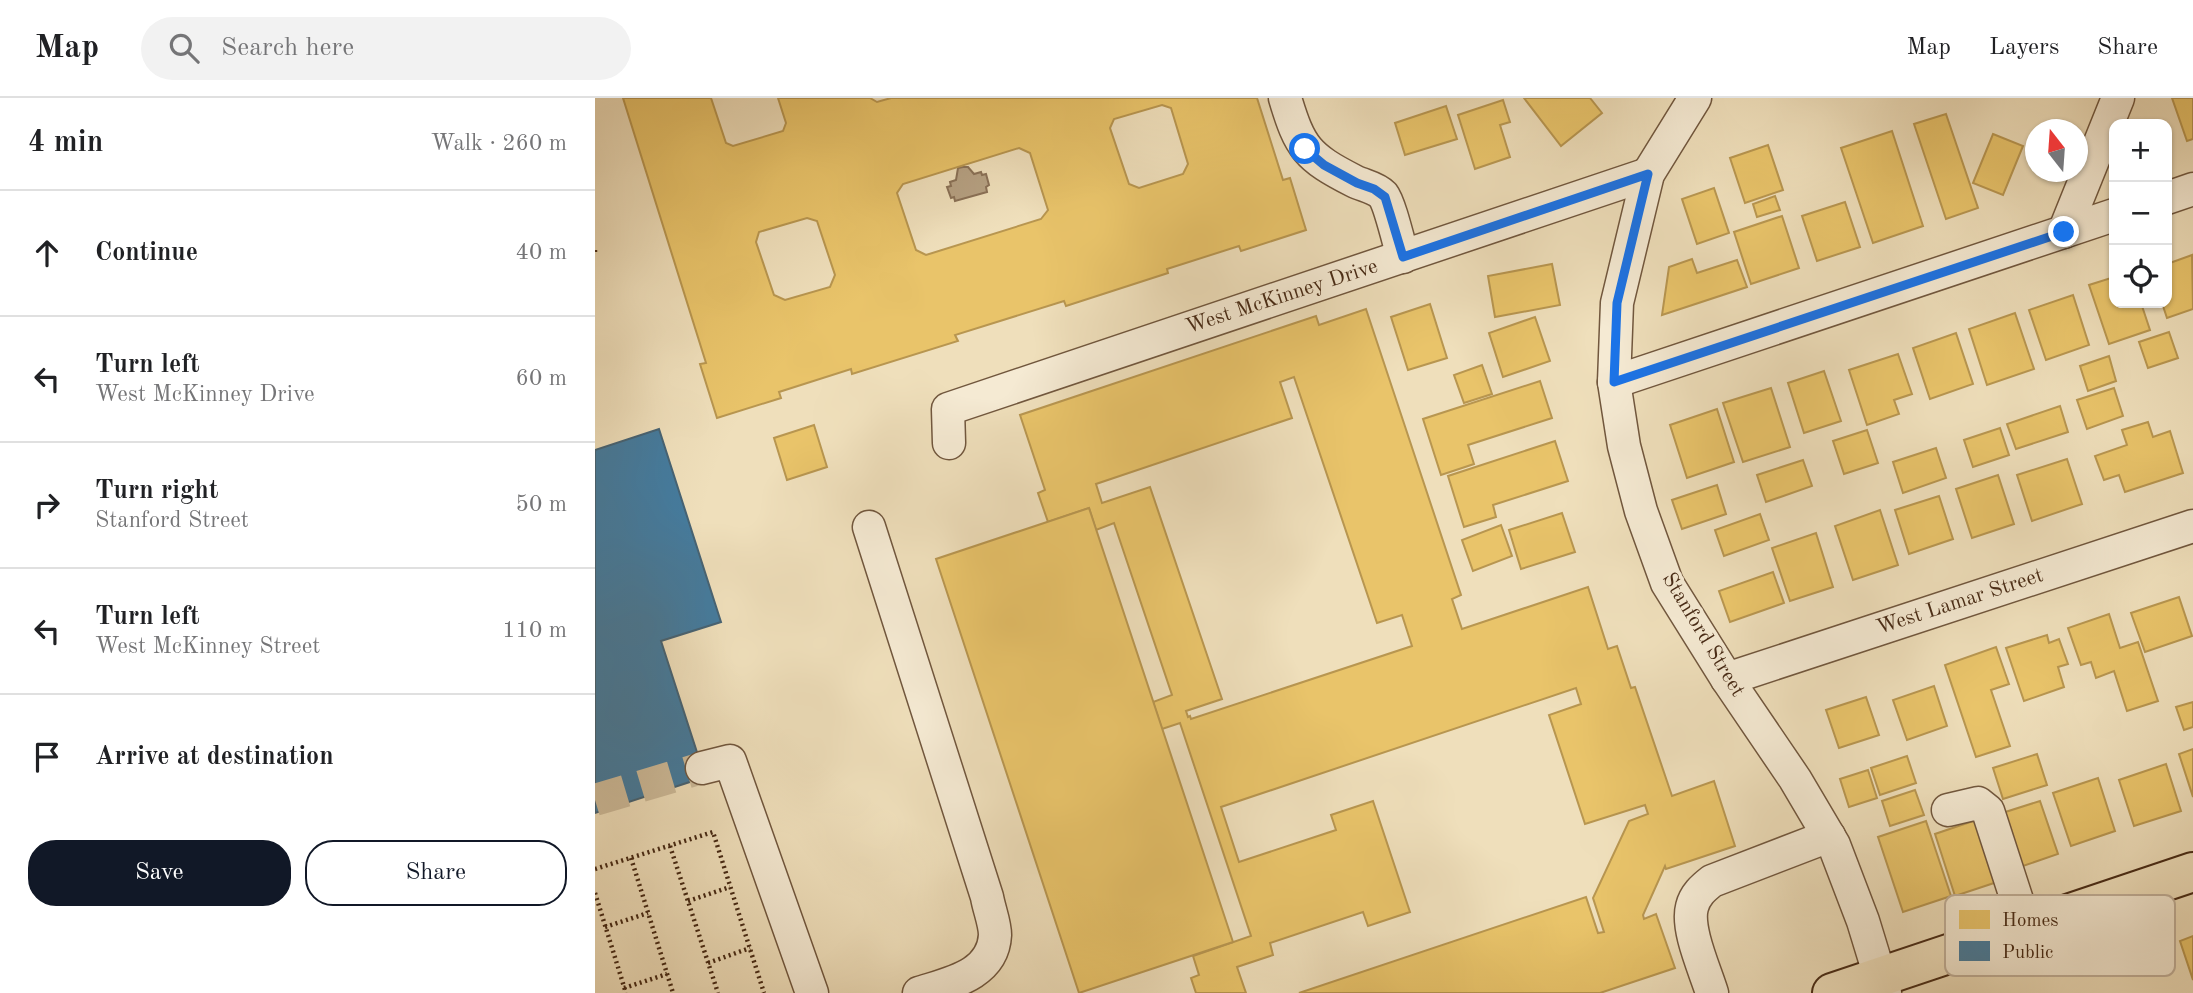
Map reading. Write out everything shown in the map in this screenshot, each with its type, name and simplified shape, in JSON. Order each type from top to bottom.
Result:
[{"type":"main road","points":[[2124,895],[2193,872]]},
{"type":"main road","points":[[1832,993],[1883,985],[1945,960]]},
{"type":"street","points":[[1285,98],[1294,128],[1305,149],[1324,165],[1385,197],[1403,257]]},
{"type":"street","name":"Stanford Street","points":[[1695,98],[1648,174],[1617,303],[1614,382],[1624,446],[1641,511],[1667,583],[1727,679],[1795,779],[1829,836],[1863,921],[1883,985]]},
{"type":"street","points":[[2064,232],[2118,98]]},
{"type":"street","name":"West McKinney Drive","points":[[949,443],[948,408],[1648,174]]},
{"type":"street","points":[[2172,196],[2193,189]]},
{"type":"street","points":[[1614,382],[2109,217]]},
{"type":"street","name":"West Lamar Street","points":[[1727,679],[2193,526]]},
{"type":"street","points":[[869,527],[987,897],[995,934],[988,959],[967,978],[919,993]]},
{"type":"street","points":[[702,768],[730,761],[812,993]]},
{"type":"street","points":[[1948,810],[1978,803],[1988,811],[2015,895]]},
{"type":"street","points":[[1712,993],[1690,922],[1692,905],[1699,892],[1712,881],[1829,836]]},
{"type":"path","points":[[595,869],[713,832],[764,993]]},
{"type":"path","points":[[670,846],[718,993]]},
{"type":"path","points":[[631,858],[673,993]]},
{"type":"path","points":[[688,901],[730,887]]},
{"type":"path","points":[[595,893],[625,990],[667,974]]},
{"type":"path","points":[[605,927],[648,913]]},
{"type":"path","points":[[708,963],[750,948]]},
{"type":"shaded area","points":[[968,167],[974,174],[986,174],[989,185],[986,187],[987,192],[955,201],[947,187],[951,186],[950,182],[956,180],[958,168]]},
{"type":"building: Homes","points":[[623,98],[711,98],[726,143],[733,146],[783,131],[786,123],[778,98],[870,98],[877,102],[891,98],[1257,98],[1283,180],[1290,178],[1306,230],[1241,251],[1239,246],[1167,269],[1168,273],[1066,306],[1064,301],[955,335],[958,341],[852,374],[851,369],[779,392],[781,398],[717,418],[700,364],[706,363]],"holes":[[[1162,105],[1171,108],[1188,164],[1183,174],[1139,188],[1129,184],[1110,128],[1114,119]],[[1019,148],[1030,153],[1048,210],[1041,219],[926,255],[916,250],[897,193],[903,184]],[[807,218],[817,221],[835,275],[830,287],[785,300],[774,295],[756,242],[759,232]]]},
{"type":"building: Homes","points":[[1524,98],[1590,98],[1602,113],[1561,146]]},
{"type":"building: Homes","points":[[2172,98],[2193,98],[2193,139],[2187,141]]},
{"type":"building: Homes","points":[[1503,100],[1510,122],[1500,125],[1510,157],[1475,169],[1458,115]]},
{"type":"building: Homes","points":[[1446,106],[1457,139],[1405,155],[1395,123]]},
{"type":"building: Homes","points":[[1946,114],[1978,208],[1946,219],[1914,124]]},
{"type":"building: Homes","points":[[1892,131],[1923,226],[1873,243],[1841,148]]},
{"type":"building: Homes","points":[[1993,134],[2023,146],[2003,195],[1973,183]]},
{"type":"building: Homes","points":[[1768,145],[1783,190],[1745,203],[1730,158]]},
{"type":"building: Homes","points":[[1714,188],[1729,233],[1697,244],[1682,199]]},
{"type":"building: Homes","points":[[1775,196],[1780,210],[1757,217],[1753,204]]},
{"type":"building: Homes","points":[[1845,202],[1860,247],[1817,261],[1802,216]]},
{"type":"building: Homes","points":[[1782,216],[1799,268],[1751,284],[1734,232]]},
{"type":"building: Homes","points":[[2192,255],[2193,309],[2167,318],[2164,308],[2172,308],[2172,262]]},
{"type":"building: Homes","points":[[1692,259],[1697,273],[1737,260],[1747,287],[1662,315],[1669,267]]},
{"type":"building: Homes","points":[[1552,264],[1560,305],[1495,317],[1488,276]]},
{"type":"building: Homes","points":[[2109,279],[2109,308],[2143,308],[2150,330],[2109,344],[2089,285]]},
{"type":"building: Homes","points":[[2073,295],[2089,345],[2046,360],[2029,310]]},
{"type":"building: Homes","points":[[1430,304],[1447,358],[1408,370],[1391,317]]},
{"type":"building: Homes","points":[[1366,309],[1461,595],[1452,599],[1462,629],[1588,587],[1608,649],[1617,646],[1631,688],[1635,687],[1672,796],[1714,781],[1735,846],[1666,869],[1665,866],[1643,915],[1644,919],[1656,914],[1675,968],[1600,993],[1299,993],[1586,897],[1598,933],[1604,932],[1593,898],[1629,821],[1648,814],[1645,805],[1585,824],[1549,715],[1581,704],[1576,688],[1221,807],[1239,862],[1336,830],[1331,815],[1373,801],[1410,912],[1368,926],[1363,912],[1270,943],[1273,955],[1237,967],[1246,993],[1196,993],[1191,978],[1199,975],[1193,956],[1251,936],[1180,723],[1162,729],[1153,702],[1172,695],[1114,523],[1096,530],[1089,508],[1048,522],[1038,493],[1045,490],[1020,415],[1316,316],[1319,325]],"holes":[[[1294,377],[1377,623],[1402,615],[1412,646],[1191,719],[1186,711],[1222,699],[1150,487],[1102,503],[1096,484],[1292,418],[1280,382]]]},
{"type":"building: Homes","points":[[2015,313],[2034,369],[1987,385],[1969,329]]},
{"type":"building: Homes","points":[[1535,317],[1550,361],[1503,377],[1489,333]]},
{"type":"building: Homes","points":[[2169,332],[2178,358],[2148,368],[2139,342]]},
{"type":"building: Homes","points":[[1956,333],[1973,384],[1930,399],[1913,348]]},
{"type":"building: Homes","points":[[1898,354],[1912,394],[1894,400],[1899,414],[1867,425],[1849,370]]},
{"type":"building: Homes","points":[[2109,356],[2116,381],[2088,391],[2080,366]]},
{"type":"building: Homes","points":[[1482,365],[1492,394],[1464,403],[1454,375]]},
{"type":"building: Homes","points":[[1824,371],[1841,421],[1804,433],[1788,383]]},
{"type":"building: Homes","points":[[1540,381],[1552,418],[1468,445],[1474,464],[1441,475],[1423,419]]},
{"type":"building: Homes","points":[[1771,388],[1790,447],[1743,462],[1723,403]]},
{"type":"building: Homes","points":[[2114,388],[2123,416],[2087,429],[2077,400]]},
{"type":"building: Homes","points":[[2060,406],[2068,432],[2016,449],[2007,424]]},
{"type":"building: Homes","points":[[1717,409],[1734,462],[1687,478],[1670,425]]},
{"type":"building: Homes","points":[[2148,422],[2153,437],[2170,431],[2183,473],[2125,492],[2119,475],[2104,480],[2095,456],[2127,445],[2122,430]]},
{"type":"building: Homes","points":[[814,425],[827,467],[787,480],[774,438]]},
{"type":"building: Homes","points":[[2000,428],[2009,455],[1973,467],[1964,440]]},
{"type":"building: Homes","points":[[1867,430],[1878,463],[1844,474],[1833,441]]},
{"type":"building: Homes","points":[[1555,441],[1568,481],[1493,505],[1496,517],[1464,527],[1448,476]]},
{"type":"building: Homes","points":[[1936,448],[1946,478],[1903,493],[1893,462]]},
{"type":"building: Homes","points":[[2067,459],[2082,504],[2032,521],[2017,475]]},
{"type":"building: Homes","points":[[1803,460],[1812,486],[1766,502],[1757,475]]},
{"type":"building: Homes","points":[[1998,475],[2014,524],[1972,538],[1956,489]]},
{"type":"building: Homes","points":[[1717,485],[1726,514],[1682,529],[1672,500]]},
{"type":"building: Homes","points":[[1939,496],[1953,539],[1909,554],[1895,510]]},
{"type":"building: Homes","points":[[1089,508],[1233,942],[1079,993],[936,559]]},
{"type":"building: Homes","points":[[1880,510],[1898,565],[1853,580],[1835,526]]},
{"type":"building: Homes","points":[[1562,513],[1575,552],[1521,569],[1509,530]]},
{"type":"building: Homes","points":[[1760,514],[1769,540],[1724,556],[1715,530]]},
{"type":"building: Homes","points":[[1501,525],[1512,556],[1473,571],[1462,540]]},
{"type":"building: Homes","points":[[1816,533],[1833,587],[1790,601],[1772,548]]},
{"type":"building: Homes","points":[[1773,572],[1784,603],[1730,622],[1719,591]]},
{"type":"building: Homes","points":[[2179,597],[2192,636],[2145,652],[2131,613]]},
{"type":"building: Homes","points":[[2109,614],[2120,648],[2138,642],[2158,701],[2127,711],[2114,671],[2096,678],[2091,662],[2081,665],[2068,628]]},
{"type":"building: Homes","points":[[2047,635],[2049,643],[2059,639],[2068,664],[2058,667],[2064,687],[2024,701],[2006,648]]},
{"type":"building: Homes","points":[[1996,647],[2009,684],[1991,690],[2010,746],[1976,757],[1945,665]]},
{"type":"building: Homes","points":[[1934,686],[1947,726],[1907,740],[1893,700]]},
{"type":"building: Homes","points":[[1866,697],[1879,735],[1839,748],[1826,710]]},
{"type":"building: Homes","points":[[2193,702],[2193,727],[2184,730],[2176,707]]},
{"type":"building: Homes","points":[[2193,749],[2193,797],[2179,754]]},
{"type":"building: Homes","points":[[2037,754],[2047,785],[2003,799],[1993,768]]},
{"type":"building: Homes","points":[[1907,756],[1916,783],[1880,795],[1871,768]]},
{"type":"building: Homes","points":[[2166,764],[2181,811],[2134,826],[2119,780]]},
{"type":"building: Homes","points":[[1868,770],[1877,798],[1849,807],[1840,779]]},
{"type":"building: Homes","points":[[2098,778],[2115,831],[2071,846],[2053,793]]},
{"type":"building: Homes","points":[[1915,790],[1924,815],[1890,826],[1882,801]]},
{"type":"building: Homes","points":[[2040,801],[2058,854],[2014,869],[1996,815]]},
{"type":"building: Homes","points":[[1982,818],[2003,880],[1955,895],[1935,834]]},
{"type":"building: Homes","points":[[1926,821],[1951,895],[1903,912],[1878,837]]},
{"type":"building: Homes","points":[[2193,936],[2193,980],[2180,941]]},
{"type":"building: Public","points":[[659,429],[721,622],[661,641],[705,777],[595,813],[595,450]]},
{"type":"tunnel","points":[[595,800],[702,768]]},
{"type":"route","points":[[1305,149],[1324,165],[1385,197],[1403,257],[1648,174],[1617,303],[1614,382],[2064,232]]}]
